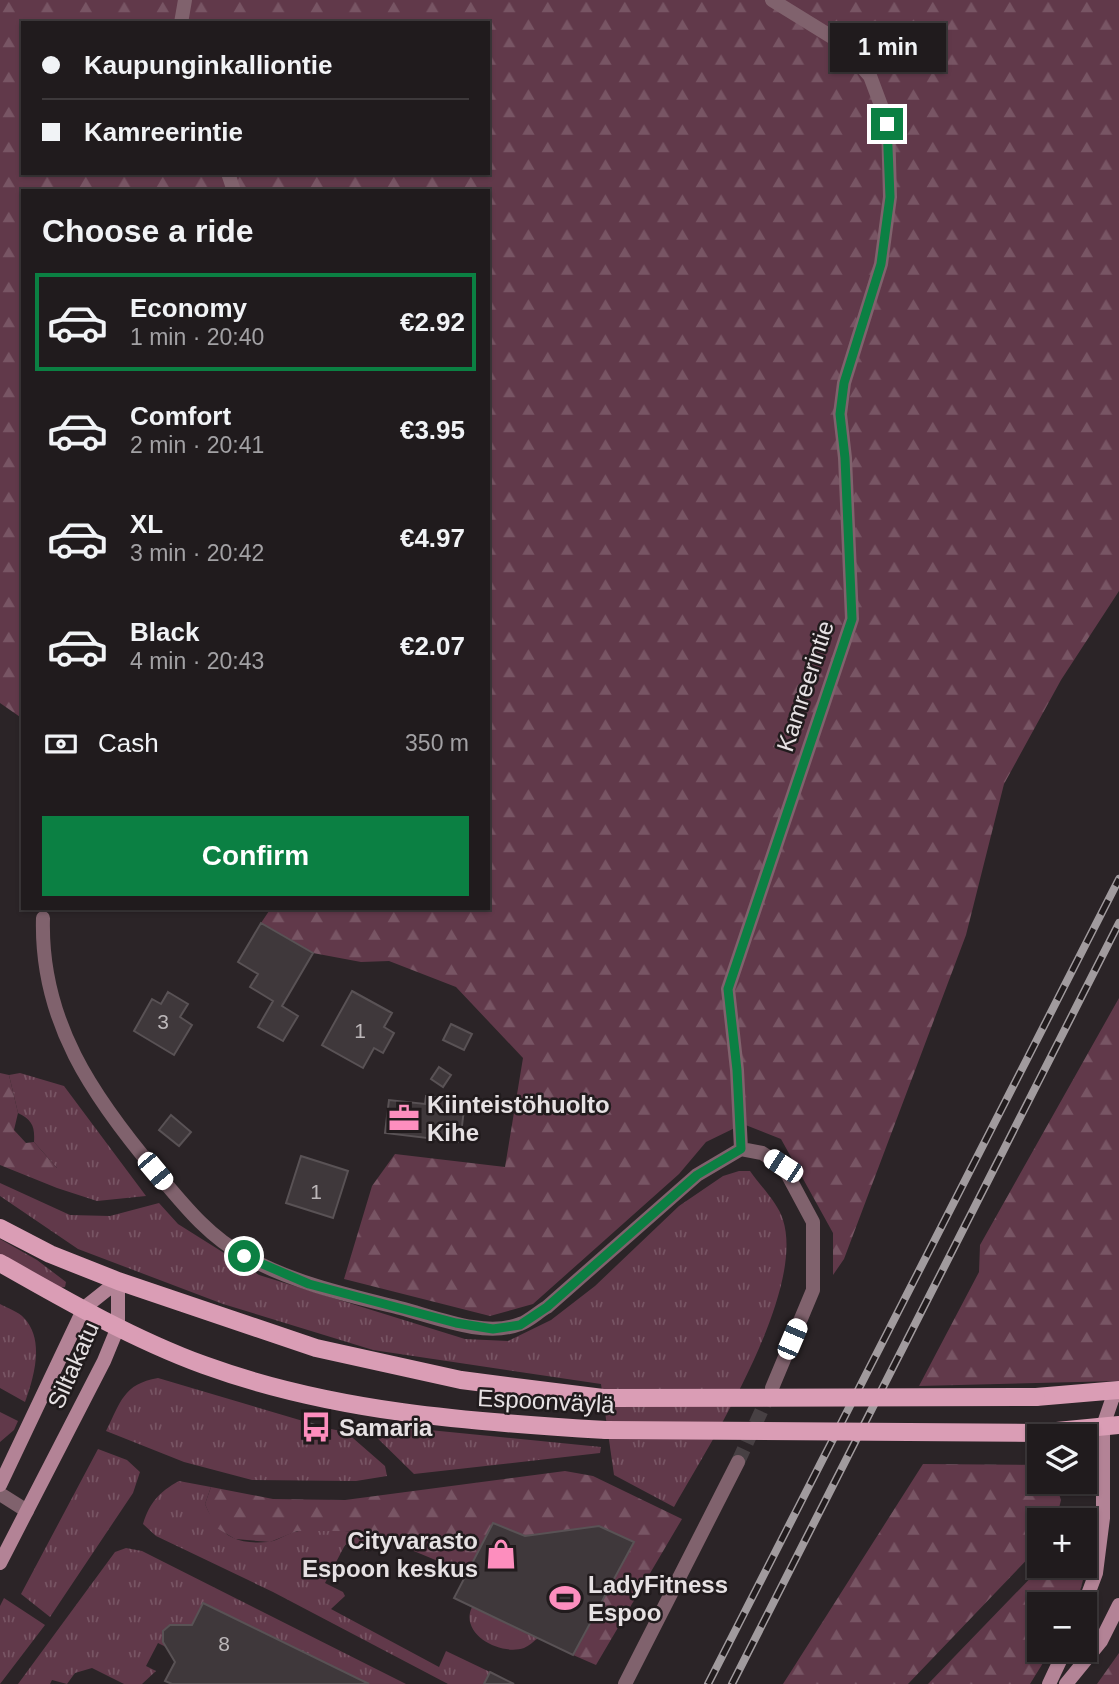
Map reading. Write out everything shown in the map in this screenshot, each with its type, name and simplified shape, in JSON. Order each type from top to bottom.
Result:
[{"type":"main road","name":"Espoonväylä","points":[[0,1228],[50,1254],[118,1281],[316,1348],[461,1380],[603,1398],[1036,1397],[1118,1392]]},
{"type":"main road","name":"Espoonväylä","points":[[0,1263],[118,1327],[204,1365],[324,1399],[457,1421],[606,1430],[1036,1433],[1111,1426]]},
{"type":"street","points":[[181,21],[185,0]]},
{"type":"street","name":"Kamreerintie","points":[[741,1149],[737,1070],[728,989],[852,619],[845,458],[840,414],[844,383],[881,264],[890,197],[887,124],[870,76],[840,42],[772,0]]},
{"type":"street","points":[[43,918],[42,954],[48,990],[87,1083],[116,1123],[196,1220],[244,1256],[309,1284],[456,1323],[493,1329],[520,1325],[547,1307],[697,1175],[741,1149],[762,1153],[783,1166],[813,1222],[813,1290],[772,1388]]},
{"type":"street","name":"Siltakatu","points":[[0,1485],[84,1308],[118,1281]]},
{"type":"street","name":"Siltakatu","points":[[0,1563],[104,1362],[118,1327],[118,1281]]},
{"type":"street","points":[[1089,1592],[1096,1573],[1111,1426],[1118,1392]]},
{"type":"street","points":[[625,1684],[738,1462]]},
{"type":"street","points":[[0,1494],[27,1511]]},
{"type":"street","points":[[1066,1684],[1101,1641],[1119,1605]]},
{"type":"street","points":[[1049,1684],[1059,1662]]},
{"type":"green space","points":[[0,0],[1119,0],[1119,591],[1061,680],[1004,784],[966,935],[844,1259],[833,1275],[833,1233],[781,1139],[743,1124],[706,1142],[679,1174],[533,1304],[490,1316],[344,1279],[372,1186],[395,1154],[505,1167],[523,1058],[456,987],[389,961],[361,962],[313,953],[261,923],[270,910],[490,910],[490,189],[21,189],[21,718],[0,703]]},
{"type":"green space","points":[[1119,998],[1119,1381],[919,1386],[979,1272],[980,1245]]},
{"type":"green space","points":[[0,1073],[9,1075],[18,1113],[14,1130],[26,1143],[34,1142],[57,1168],[57,1188],[0,1165]]},
{"type":"green space","points":[[20,1073],[64,1086],[146,1196],[97,1201],[57,1188],[57,1168],[34,1142],[33,1128],[27,1118],[18,1113],[9,1075]]},
{"type":"green space","points":[[750,1171],[781,1214],[786,1250],[781,1286],[751,1367],[674,1507],[614,1475],[601,1384],[373,1350],[223,1304],[78,1249],[0,1196],[0,1183],[70,1215],[110,1216],[159,1203],[178,1224],[259,1275],[465,1339],[508,1341],[551,1320],[595,1286],[679,1206],[723,1176]]},
{"type":"green space","points":[[0,1239],[37,1260],[66,1282],[65,1287],[58,1288],[0,1254]]},
{"type":"green space","points":[[0,1304],[22,1316],[34,1337],[36,1359],[25,1402],[0,1388]]},
{"type":"green space","points":[[158,1378],[303,1421],[319,1432],[321,1427],[346,1432],[385,1466],[387,1476],[356,1481],[252,1480],[184,1462],[106,1431],[130,1390]]},
{"type":"green space","points":[[0,1412],[18,1421],[14,1430],[0,1442]]},
{"type":"green space","points":[[364,1425],[601,1447],[600,1453],[414,1474]]},
{"type":"green space","points":[[98,1449],[127,1460],[140,1472],[133,1493],[50,1617],[21,1594]]},
{"type":"green space","points":[[923,1464],[1027,1465],[1027,1494],[1059,1494],[1059,1508],[1027,1508],[1027,1560],[908,1684],[783,1684]]},
{"type":"green space","points":[[565,1471],[593,1476],[682,1519],[596,1665],[573,1655],[633,1542],[599,1526],[525,1536],[493,1523],[467,1573],[375,1535],[348,1531],[297,1531],[270,1542],[235,1539],[215,1527],[205,1504],[211,1487],[273,1499],[345,1500]]},
{"type":"green space","points":[[179,1481],[211,1487],[205,1504],[210,1514],[222,1530],[246,1542],[268,1542],[295,1532],[318,1530],[375,1535],[367,1552],[352,1543],[345,1545],[325,1583],[343,1592],[345,1596],[331,1609],[439,1667],[446,1651],[490,1672],[484,1684],[448,1684],[273,1592],[156,1536],[143,1524],[146,1516],[156,1498]]},
{"type":"green space","points":[[126,1548],[142,1551],[406,1684],[369,1684],[192,1625],[170,1625],[163,1631],[162,1639],[168,1648],[158,1643],[146,1666],[156,1671],[142,1684],[124,1684],[92,1668],[75,1673],[67,1684],[52,1680],[50,1684],[18,1684],[115,1552]]},
{"type":"green space","points":[[1030,1578],[1084,1578],[1080,1592],[1027,1592],[1027,1662],[1044,1662],[1030,1684],[928,1684]]},
{"type":"green space","points":[[4,1598],[45,1625],[0,1684],[0,1606]]},
{"type":"green space","points":[[472,1607],[538,1638],[524,1648],[514,1650],[494,1646],[484,1641],[471,1626]]},
{"type":"green space","points":[[1119,1653],[1119,1684],[1097,1684]]},
{"type":"building","points":[[261,923],[313,953],[282,1006],[298,1016],[283,1041],[258,1027],[273,1001],[250,987],[258,974],[238,962]]},
{"type":"building","points":[[352,991],[392,1013],[384,1027],[394,1033],[383,1053],[374,1048],[363,1068],[322,1045]]},
{"type":"building","points":[[168,992],[188,1004],[180,1017],[192,1025],[174,1055],[134,1031],[152,999],[161,1004]]},
{"type":"building","points":[[451,1024],[472,1034],[464,1050],[443,1040]]},
{"type":"building","points":[[439,1067],[451,1075],[443,1087],[431,1079]]},
{"type":"building","points":[[426,1096],[465,1101],[460,1142],[385,1133],[389,1100],[425,1104]]},
{"type":"building","points":[[171,1115],[191,1132],[179,1146],[159,1130]]},
{"type":"building","points":[[301,1156],[348,1171],[333,1218],[286,1203]]},
{"type":"building","points":[[303,1421],[321,1427],[319,1432],[302,1427]]},
{"type":"building","points":[[493,1523],[525,1536],[599,1526],[634,1542],[573,1655],[454,1598]]},
{"type":"building","points":[[203,1603],[369,1684],[172,1684],[165,1681],[175,1662],[163,1642],[163,1631],[170,1625],[192,1625]]},
{"type":"building","points":[[490,1672],[514,1684],[484,1684]]},
{"type":"tunnel","points":[[738,1462],[771,1390]]},
{"type":"railway","points":[[708,1684],[1119,879]]},
{"type":"railway","points":[[732,1684],[1119,923]]},
{"type":"place","name":"Kiinteistöhuolto Kihe","points":[[404,1118]]},
{"type":"place","name":"Samaria","points":[[316,1427]]},
{"type":"place","name":"Cityvarasto Espoon keskus","points":[[501,1554]]},
{"type":"place","name":"LadyFitness Espoo","points":[[565,1598]]},
{"type":"route","points":[[244,1256],[309,1284],[456,1323],[493,1329],[520,1325],[547,1307],[697,1175],[741,1149],[737,1070],[728,989],[852,619],[845,458],[840,414],[844,383],[881,264],[890,197],[887,124]]}]
